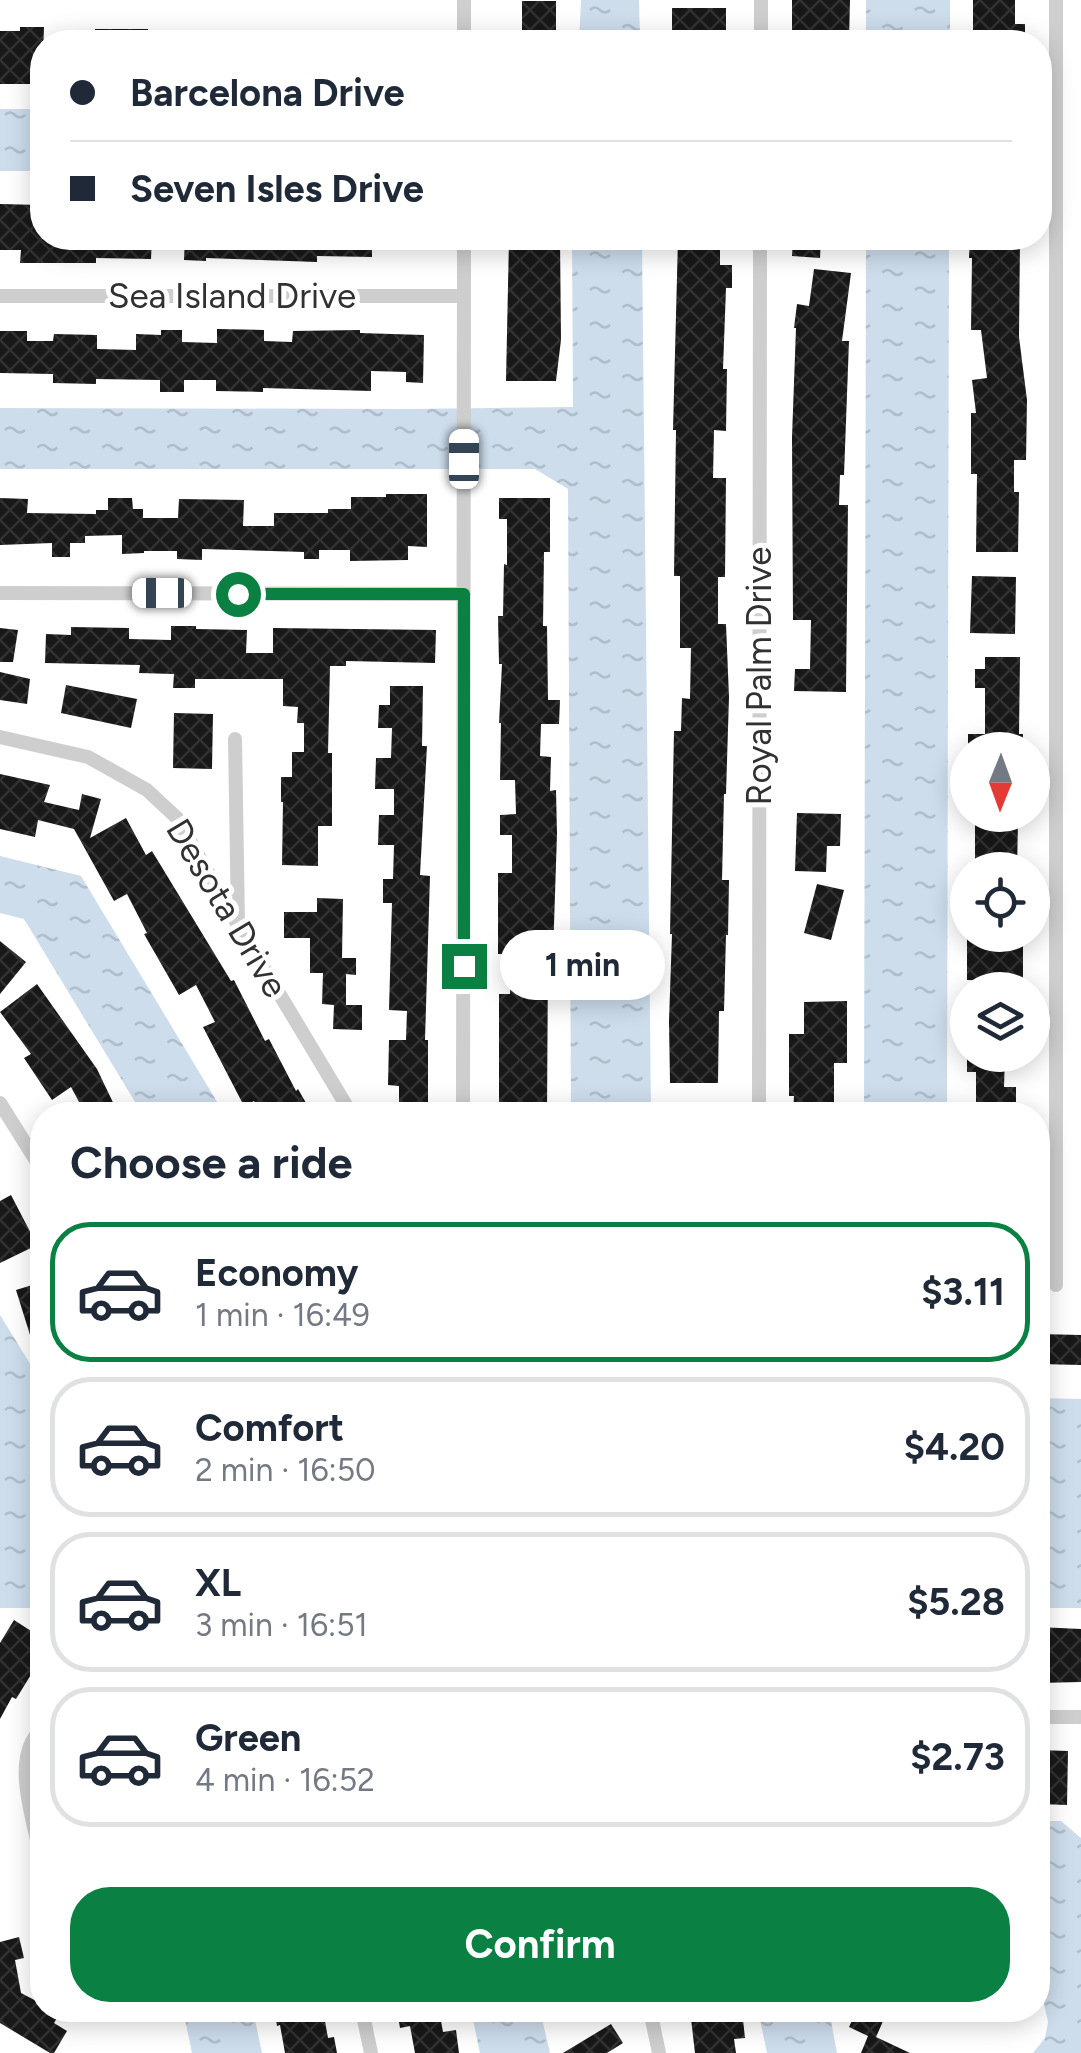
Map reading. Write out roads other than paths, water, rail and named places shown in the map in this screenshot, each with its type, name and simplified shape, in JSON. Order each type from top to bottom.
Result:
[{"type":"street","points":[[464,0],[464,30]]},
{"type":"street","points":[[761,0],[761,30]]},
{"type":"street","points":[[1056,0],[1056,1285]]},
{"type":"street","points":[[463,1102],[464,250]]},
{"type":"street","name":"Royal Palm Drive","points":[[758,1102],[760,250]]},
{"type":"street","name":"Sea Island Drive","points":[[0,296],[464,296]]},
{"type":"street","points":[[0,594],[464,594]]},
{"type":"street","name":"Desota Drive","points":[[0,737],[88,757],[147,790],[178,818],[344,1102]]},
{"type":"street","points":[[236,739],[238,926]]},
{"type":"street","points":[[0,1103],[30,1147]]},
{"type":"street","points":[[1050,1717],[1081,1717]]},
{"type":"street","points":[[30,1745],[25,1770],[30,1797]]},
{"type":"street","points":[[365,2022],[371,2053]]},
{"type":"street","points":[[653,2022],[660,2053]]},
{"type":"water","points":[[581,0],[639,0],[640,30],[580,30]]},
{"type":"water","points":[[866,0],[950,0],[950,30],[866,30]]},
{"type":"water","points":[[0,109],[30,109],[30,171],[0,171]]},
{"type":"water","points":[[572,250],[642,250],[651,1102],[571,1102],[568,489],[535,469],[0,469],[0,408],[573,407]]},
{"type":"water","points":[[866,250],[949,250],[947,1102],[864,1102]]},
{"type":"water","points":[[0,856],[81,876],[217,1102],[135,1102],[24,919],[0,913]]},
{"type":"water","points":[[0,1315],[30,1364],[30,1608],[0,1608]]},
{"type":"water","points":[[1050,1398],[1081,1399],[1081,1608],[1050,1608]]},
{"type":"water","points":[[1050,1821],[1061,1821],[1081,1838],[1081,2053],[1033,2053],[1045,2038],[1050,2022]]},
{"type":"water","points":[[186,2022],[256,2022],[262,2053],[192,2053]]},
{"type":"water","points":[[474,2022],[543,2022],[550,2053],[480,2053]]},
{"type":"water","points":[[761,2022],[831,2022],[837,2053],[767,2053]]}]
